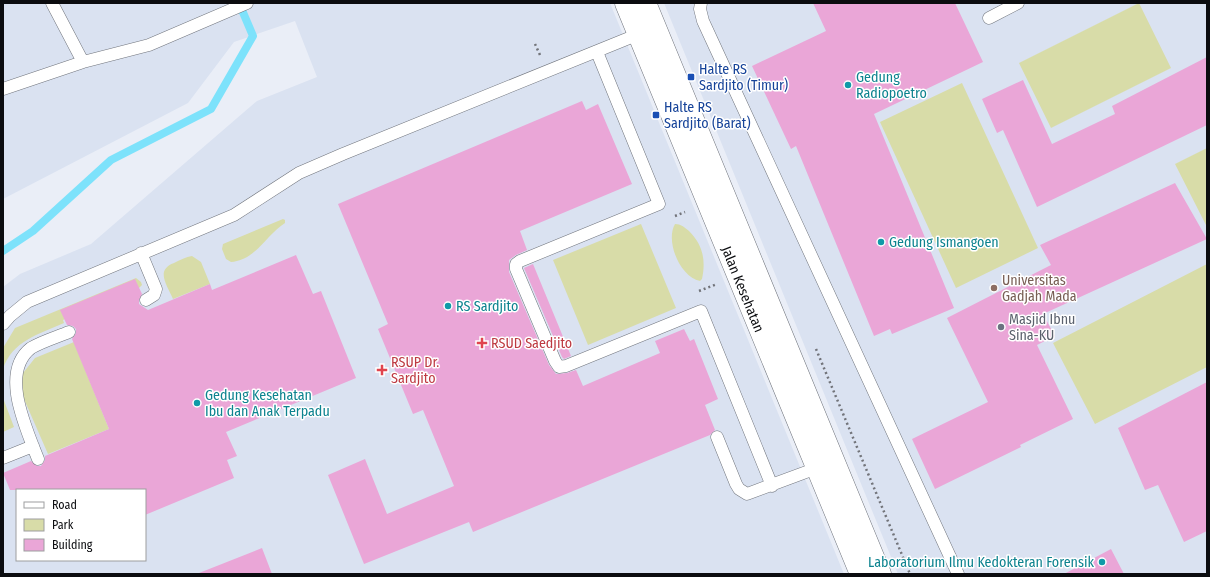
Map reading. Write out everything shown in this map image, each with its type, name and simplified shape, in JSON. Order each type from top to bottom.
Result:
[{"type":"street","name":"Jalan Kesehatan","points":[[626,3],[647,31],[825,464],[880,574]]},
{"type":"street","name":"Jalan Kesehatan","points":[[645,3],[647,31]]},
{"type":"street","name":"Jalan Kesehatan","points":[[825,464],[861,574]]},
{"type":"lane","points":[[52,3],[83,62]]},
{"type":"lane","points":[[3,89],[83,62],[149,45],[247,3]]},
{"type":"lane","points":[[701,3],[700,9],[703,21],[958,574]]},
{"type":"lane","points":[[989,18],[1018,3]]},
{"type":"lane","points":[[3,324],[14,312],[27,302],[234,215],[299,173],[647,31]]},
{"type":"lane","points":[[597,52],[659,204],[520,261],[516,264],[516,269],[555,361],[559,367],[566,366],[671,326],[700,311],[772,486]]},
{"type":"lane","points":[[141,254],[156,289],[154,295],[146,300]]},
{"type":"lane","points":[[38,458],[12,397],[11,376],[16,363],[26,352],[69,332]]},
{"type":"lane","points":[[717,437],[736,484],[742,492],[752,494],[825,464]]},
{"type":"lane","points":[[3,458],[33,446]]},
{"type":"path","points":[[535,44],[541,57]]},
{"type":"path","points":[[672,217],[683,213]]},
{"type":"path","points":[[701,290],[712,285]]},
{"type":"shaded area","name":"RSUP Dr. Sardjito","points":[[3,3],[610,3],[844,574],[3,574],[3,287],[20,274],[91,244],[257,101],[317,77],[295,21],[234,42],[188,103],[3,199]]},
{"type":"shaded area","name":"Universitas Gadjah Mada","points":[[664,3],[1207,3],[1207,574],[898,574]]},
{"type":"green space","points":[[1139,3],[1171,68],[1051,128],[1019,63]]},
{"type":"green space","points":[[962,83],[1038,248],[956,288],[880,122]]},
{"type":"green space","points":[[1207,148],[1207,227],[1175,164]]},
{"type":"green space","points":[[283,219],[285,220],[285,223],[247,257],[231,262],[226,259],[222,249],[223,244]]},
{"type":"green space","points":[[641,224],[676,308],[588,345],[553,260]]},
{"type":"green space","points":[[675,224],[684,227],[698,242],[704,265],[702,279],[700,281],[686,273],[676,257],[672,240],[672,231]]},
{"type":"green space","points":[[192,256],[201,262],[210,284],[173,299],[164,278],[165,270],[168,266]]},
{"type":"green space","points":[[1207,264],[1207,367],[1095,424],[1053,343]]},
{"type":"green space","points":[[136,278],[142,285],[138,289],[63,320],[64,323],[36,335],[20,345],[7,359],[3,369],[3,348],[15,328]]},
{"type":"green space","points":[[74,342],[109,429],[48,454],[20,390],[23,373],[35,358]]},
{"type":"green space","points":[[3,398],[14,427],[3,432]]},
{"type":"building","points":[[813,3],[955,3],[983,62],[874,114],[954,308],[892,334],[890,329],[874,336],[796,146],[791,149],[752,66],[826,31]]},
{"type":"building","points":[[1207,57],[1207,125],[1037,207],[1003,130],[997,133],[982,99],[1023,80],[1052,144],[1115,114],[1112,106]]},
{"type":"building","name":"RS Sardjito","points":[[582,101],[586,110],[598,104],[632,184],[520,231],[527,250],[509,260],[509,272],[549,365],[556,374],[576,370],[583,386],[660,353],[655,341],[684,329],[690,341],[694,339],[718,399],[705,405],[715,430],[710,435],[473,532],[469,522],[364,564],[328,475],[365,459],[387,514],[454,486],[423,410],[413,414],[378,329],[388,324],[338,204]]},
{"type":"building","points":[[1175,183],[1207,239],[1043,314],[1055,336],[1037,345],[1073,419],[1020,445],[1021,447],[935,489],[912,439],[988,402],[947,318],[1051,265],[1040,245]]},
{"type":"building","name":"Gedung Kesehatan Ibu dan Anak Terpadu","points":[[296,255],[313,294],[321,291],[356,378],[226,432],[237,456],[227,460],[234,478],[146,515],[146,489],[10,490],[3,473],[31,461],[37,466],[41,466],[45,460],[45,456],[109,429],[72,339],[76,333],[76,329],[73,326],[67,325],[60,310],[135,279],[142,294],[139,304],[148,310],[210,284],[212,290]]},
{"type":"building","points":[[533,264],[571,356],[564,359],[524,268]]},
{"type":"building","points":[[1207,382],[1207,531],[1184,542],[1158,485],[1145,490],[1118,428]]},
{"type":"building","points":[[262,548],[272,574],[199,574],[199,573]]},
{"type":"building","name":"Laboratorium Ilmu Kedokteran Forensik","points":[[1111,549],[1124,574],[1064,574]]},
{"type":"waterway","points":[[3,251],[33,231],[111,160],[211,109],[253,36],[239,3]]},
{"type":"place","name":"Halte RS Sardjito (Timur)","points":[[691,77]]},
{"type":"place","name":"Gedung Radiopoetro","points":[[848,85]]},
{"type":"place","name":"Halte RS Sardjito (Barat)","points":[[656,115]]},
{"type":"place","name":"Gedung Ismangoen","points":[[881,242]]},
{"type":"place","name":"Universitas Gadjah Mada","points":[[994,288]]},
{"type":"place","name":"RS Sardjito","points":[[448,306]]},
{"type":"place","name":"Masjid Ibnu Sina-KU","points":[[1001,327]]},
{"type":"place","name":"RSUD Saedjito","points":[[482,343]]},
{"type":"place","name":"RSUP Dr. Sardjito","points":[[382,370]]},
{"type":"place","name":"Gedung Kesehatan Ibu dan Anak Terpadu","points":[[197,403]]},
{"type":"place","name":"Laboratorium Ilmu Kedokteran Forensik","points":[[1102,562]]}]
